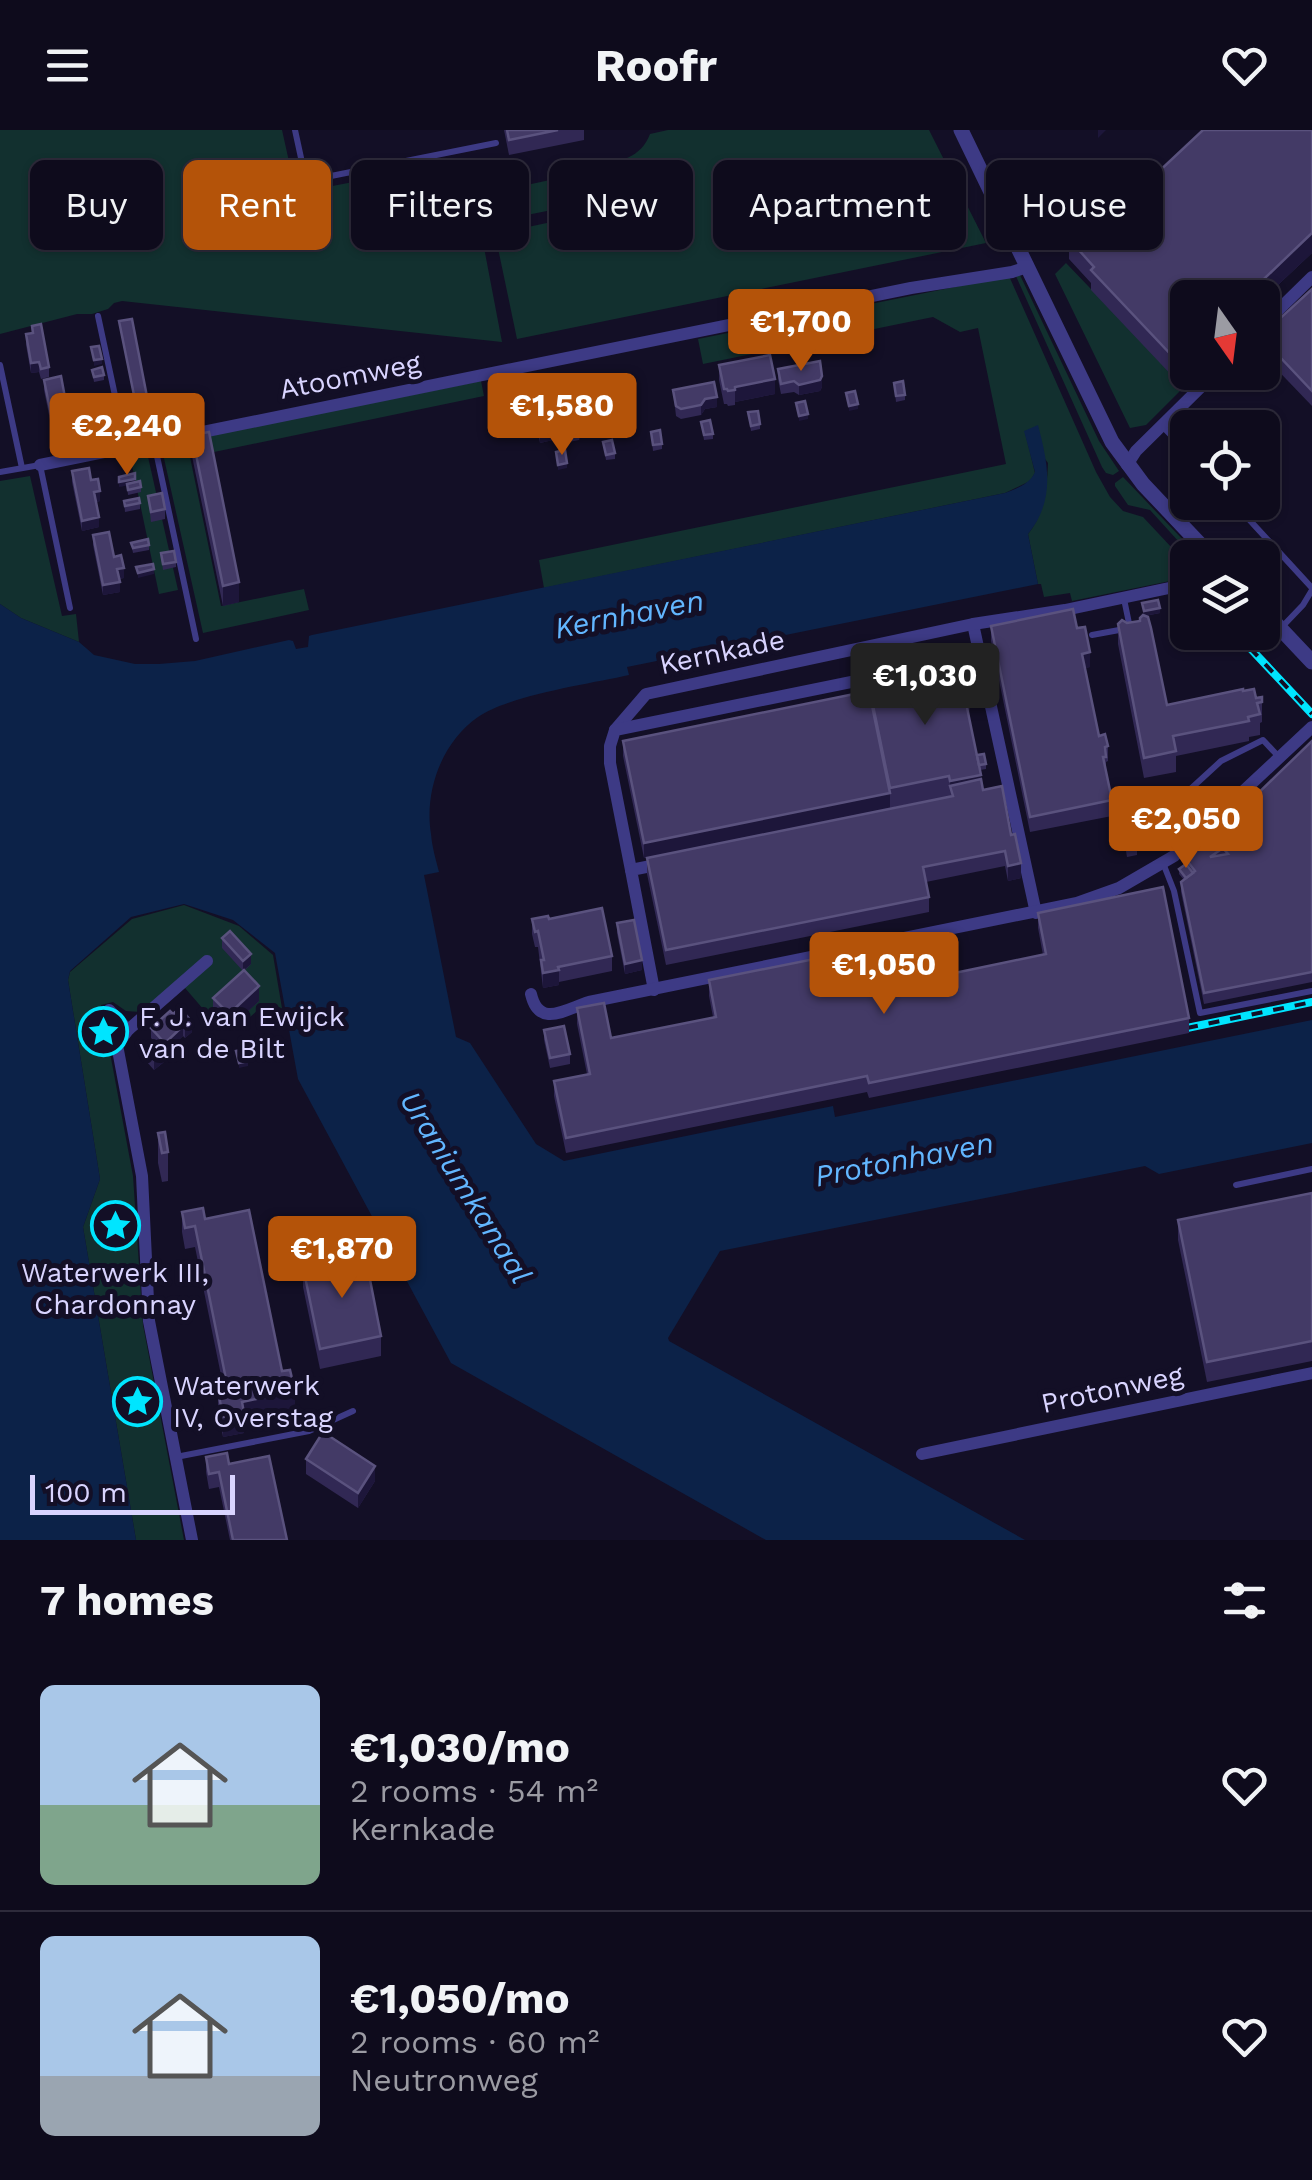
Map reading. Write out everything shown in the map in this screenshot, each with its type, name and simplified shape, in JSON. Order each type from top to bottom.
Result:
[{"type":"street","points":[[962,130],[1099,418],[1128,465],[1197,540]]},
{"type":"street","name":"Atoomweg","points":[[40,465],[1027,267]]},
{"type":"street","points":[[1280,308],[1312,277]]},
{"type":"street","points":[[1128,465],[1136,450],[1198,390]]},
{"type":"street","name":"Kernkade","points":[[615,730],[646,694],[972,624],[1170,588]]},
{"type":"street","points":[[972,624],[994,716],[1004,795],[1036,912]]},
{"type":"street","points":[[1280,628],[1312,662]]},
{"type":"street","name":"Kernkade","points":[[615,730],[979,656]]},
{"type":"street","points":[[531,994],[534,1007],[550,1015],[589,1002],[1078,903],[1120,888],[1179,852],[1312,727]]},
{"type":"street","points":[[615,730],[610,763],[654,990]]},
{"type":"street","points":[[630,870],[668,862]]},
{"type":"street","points":[[192,1540],[149,1321],[142,1176],[117,1045],[128,1030],[207,960]]},
{"type":"street","points":[[109,1010],[128,1030]]},
{"type":"street","name":"Protonweg","points":[[922,1454],[1312,1373]]},
{"type":"lane","points":[[295,130],[306,181],[496,143]]},
{"type":"lane","points":[[98,316],[126,447]]},
{"type":"lane","points":[[0,365],[22,468]]},
{"type":"lane","points":[[1162,426],[1170,434]]},
{"type":"lane","points":[[153,440],[196,639]]},
{"type":"lane","points":[[40,465],[70,608]]},
{"type":"lane","name":"Atoomweg","points":[[0,472],[40,465]]},
{"type":"lane","points":[[1249,520],[1312,589],[1303,605],[1280,628]]},
{"type":"lane","points":[[1092,636],[1130,628],[1124,598]]},
{"type":"lane","points":[[1126,808],[1184,795],[1221,761],[1263,740],[1280,758]]},
{"type":"lane","points":[[1163,864],[1174,891],[1200,1013],[1312,991]]},
{"type":"lane","points":[[1236,1186],[1312,1169]]},
{"type":"lane","points":[[175,1457],[309,1431],[353,1411]]},
{"type":"green space","points":[[0,130],[282,130],[289,160],[183,160],[183,250],[331,250],[331,186],[351,182],[351,250],[484,250],[502,342],[122,301],[92,314],[77,314],[0,334]]},
{"type":"green space","points":[[668,130],[929,130],[944,160],[713,160],[713,250],[952,250],[517,339],[498,250],[529,250],[529,227],[549,223],[549,250],[693,250],[693,160],[622,160],[641,148],[650,134]]},
{"type":"green space","points":[[549,180],[549,211],[529,215],[529,184]]},
{"type":"green space","points":[[966,203],[986,243],[966,247]]},
{"type":"green space","points":[[1066,263],[1170,371],[1170,390],[1181,390],[1146,425],[1130,428],[1055,274]]},
{"type":"green space","points":[[1019,273],[1099,441],[1119,471],[1113,475],[1102,467],[1015,274]]},
{"type":"green space","points":[[1009,276],[1110,497],[1123,511],[1143,517],[1170,546],[1170,581],[1072,601],[1070,593],[1044,597],[1028,534],[1041,510],[1048,463],[1025,432],[1035,473],[1030,481],[1005,493],[544,588],[539,560],[1006,464],[978,328],[960,332],[933,317],[703,364],[698,339]]},
{"type":"green space","points":[[481,381],[484,396],[190,457],[221,606],[304,589],[309,610],[203,633],[161,445]]},
{"type":"green space","points":[[146,448],[178,590],[159,594],[129,451]]},
{"type":"green space","points":[[30,476],[62,616],[76,614],[79,642],[21,618],[0,604],[0,481]]},
{"type":"green space","points":[[1123,477],[1183,540],[1177,540],[1150,510],[1128,505],[1115,483]]},
{"type":"green space","points":[[184,905],[239,926],[273,955],[285,1026],[276,1027],[258,1010],[249,1018],[229,998],[210,1017],[179,981],[140,1012],[126,1011],[113,1002],[101,1005],[103,1021],[114,1031],[108,1042],[133,1176],[143,1325],[184,1540],[136,1540],[83,1227],[100,1179],[68,980],[70,972],[132,919]]},
{"type":"water","points":[[1038,425],[1047,467],[1046,495],[1028,534],[1038,584],[627,667],[629,675],[529,696],[492,709],[465,727],[438,769],[430,818],[439,872],[424,875],[456,1037],[470,1043],[536,1144],[564,1161],[833,1106],[835,1117],[1312,1020],[1312,1143],[1159,1174],[1145,1166],[720,1251],[668,1338],[1025,1540],[766,1540],[451,1363],[298,1079],[275,953],[233,920],[184,904],[131,917],[70,971],[68,980],[100,1179],[83,1227],[136,1540],[0,1540],[0,604],[21,618],[79,642],[94,655],[135,664],[195,661],[289,640],[296,649],[308,647],[312,635],[1005,493],[1026,483],[1035,472],[1024,431]]},
{"type":"building","points":[[507,130],[558,130],[509,140]]},
{"type":"building","points":[[1203,130],[1312,130],[1312,233],[1263,280],[1170,280],[1170,354],[1091,270],[1094,267],[1079,250],[1163,250],[1163,168]]},
{"type":"building","points":[[1312,289],[1312,391],[1280,357],[1280,318]]},
{"type":"building","points":[[132,319],[149,407],[137,410],[119,321]]},
{"type":"building","points":[[41,324],[49,367],[41,369],[39,362],[31,363],[26,334],[33,333],[32,326]]},
{"type":"building","points":[[99,346],[102,359],[94,360],[91,347]]},
{"type":"building","points":[[770,355],[775,379],[735,390],[724,389],[719,365]]},
{"type":"building","points":[[820,361],[820,380],[781,384],[778,369]]},
{"type":"building","points":[[102,367],[104,375],[94,377],[92,370]]},
{"type":"building","points":[[61,376],[68,414],[75,412],[77,425],[54,429],[44,380]]},
{"type":"building","points":[[903,381],[905,395],[896,396],[894,383]]},
{"type":"building","points":[[714,382],[717,397],[705,399],[701,405],[681,409],[676,406],[673,390]]},
{"type":"building","points":[[855,391],[858,404],[849,406],[846,393]]},
{"type":"building","points":[[805,401],[808,414],[799,416],[796,403]]},
{"type":"building","points":[[118,404],[119,408],[87,414],[86,408]]},
{"type":"building","points":[[579,409],[579,429],[540,433],[537,418]]},
{"type":"building","points":[[758,411],[760,424],[751,426],[748,412]]},
{"type":"building","points":[[710,420],[713,434],[704,435],[701,422]]},
{"type":"building","points":[[660,430],[662,444],[653,445],[651,432]]},
{"type":"building","points":[[209,432],[239,582],[223,586],[192,435]]},
{"type":"building","points":[[612,440],[615,453],[606,455],[603,442]]},
{"type":"building","points":[[565,450],[567,463],[558,465],[556,452]]},
{"type":"building","points":[[89,468],[91,480],[98,479],[100,491],[94,492],[99,517],[82,521],[72,471]]},
{"type":"building","points":[[135,473],[135,479],[119,482],[119,477]]},
{"type":"building","points":[[140,481],[141,487],[128,490],[127,484]]},
{"type":"building","points":[[162,493],[165,509],[151,512],[148,496]]},
{"type":"building","points":[[139,498],[140,503],[125,506],[124,501]]},
{"type":"building","points":[[109,532],[114,557],[121,555],[124,568],[117,569],[120,582],[103,585],[93,535]]},
{"type":"building","points":[[148,539],[149,545],[133,548],[131,543]]},
{"type":"building","points":[[174,551],[176,562],[163,564],[161,553]]},
{"type":"building","points":[[153,564],[154,569],[138,573],[136,567]]},
{"type":"building","points":[[1158,600],[1160,608],[1144,611],[1142,603]]},
{"type":"building","points":[[1073,609],[1077,628],[1085,627],[1090,652],[1082,654],[1099,736],[1105,734],[1108,746],[1103,757],[1112,800],[1030,817],[991,626]]},
{"type":"building","points":[[1143,615],[1148,617],[1151,628],[1167,705],[1254,689],[1256,698],[1262,697],[1262,702],[1257,703],[1260,714],[1248,717],[1249,721],[1173,736],[1176,751],[1144,758],[1118,624],[1122,620],[1140,621]]},
{"type":"building","points":[[959,667],[964,691],[969,690],[970,697],[965,698],[981,775],[950,781],[949,776],[890,788],[869,686]]},
{"type":"building","points":[[869,691],[890,793],[644,843],[623,741]]},
{"type":"building","points":[[1312,741],[1312,972],[1204,993],[1181,882],[1195,871],[1185,858],[1213,837]]},
{"type":"building","points":[[984,754],[986,764],[979,765],[977,755]]},
{"type":"building","points":[[981,779],[983,790],[1002,786],[1011,835],[1015,834],[1021,863],[1008,866],[1005,851],[923,867],[929,897],[666,950],[647,858],[953,796],[950,786]]},
{"type":"building","points":[[1132,817],[1137,845],[1127,847],[1122,819]]},
{"type":"building","points":[[1186,864],[1193,873],[1186,878],[1179,869]]},
{"type":"building","points":[[1163,887],[1189,1018],[869,1083],[867,1076],[566,1138],[554,1081],[590,1074],[577,1008],[604,1003],[611,1038],[716,1017],[709,980],[930,936],[945,975],[1046,954],[1038,913]]},
{"type":"building","points":[[602,908],[612,956],[543,973],[544,960],[532,919]]},
{"type":"building","points":[[634,920],[642,960],[625,964],[617,923]]},
{"type":"building","points":[[230,931],[251,954],[243,961],[222,938]]},
{"type":"building","points":[[244,970],[259,986],[229,1014],[213,998]]},
{"type":"building","points":[[180,1008],[192,1022],[165,1043],[169,1047],[154,1060],[147,1052],[162,1040],[151,1028],[170,1011],[173,1014]]},
{"type":"building","points":[[564,1026],[570,1054],[550,1058],[544,1030]]},
{"type":"building","points":[[246,1049],[248,1061],[239,1063],[236,1051]]},
{"type":"building","points":[[165,1132],[168,1152],[162,1153],[158,1133]]},
{"type":"building","points":[[1312,1193],[1312,1341],[1207,1362],[1178,1220]]},
{"type":"building","points":[[203,1208],[205,1219],[249,1210],[282,1371],[290,1370],[295,1391],[242,1402],[244,1413],[223,1417],[218,1391],[228,1389],[195,1226],[185,1228],[182,1212]]},
{"type":"building","points":[[365,1254],[381,1336],[320,1349],[303,1267]]},
{"type":"building","points":[[323,1432],[375,1466],[358,1493],[306,1459]]},
{"type":"building","points":[[227,1453],[229,1464],[269,1456],[287,1540],[233,1540],[219,1472],[209,1474],[206,1457]]},
{"type":"railway","points":[[1252,650],[1312,714]]},
{"type":"railway","points":[[1187,1028],[1312,1002]]},
{"type":"place","name":"F. J. van Ewijck van de Bilt","points":[[104,1032]]},
{"type":"place","name":"Waterwerk III, Chardonnay","points":[[115,1225]]},
{"type":"place","name":"Waterwerk IV, Overstag","points":[[138,1401]]},
{"type":"water label","name":"Kernhaven","points":[[629,614]]},
{"type":"water label","name":"Protonhaven","points":[[904,1159]]},
{"type":"water label","name":"Uraniumkanaal","points":[[466,1187]]}]
